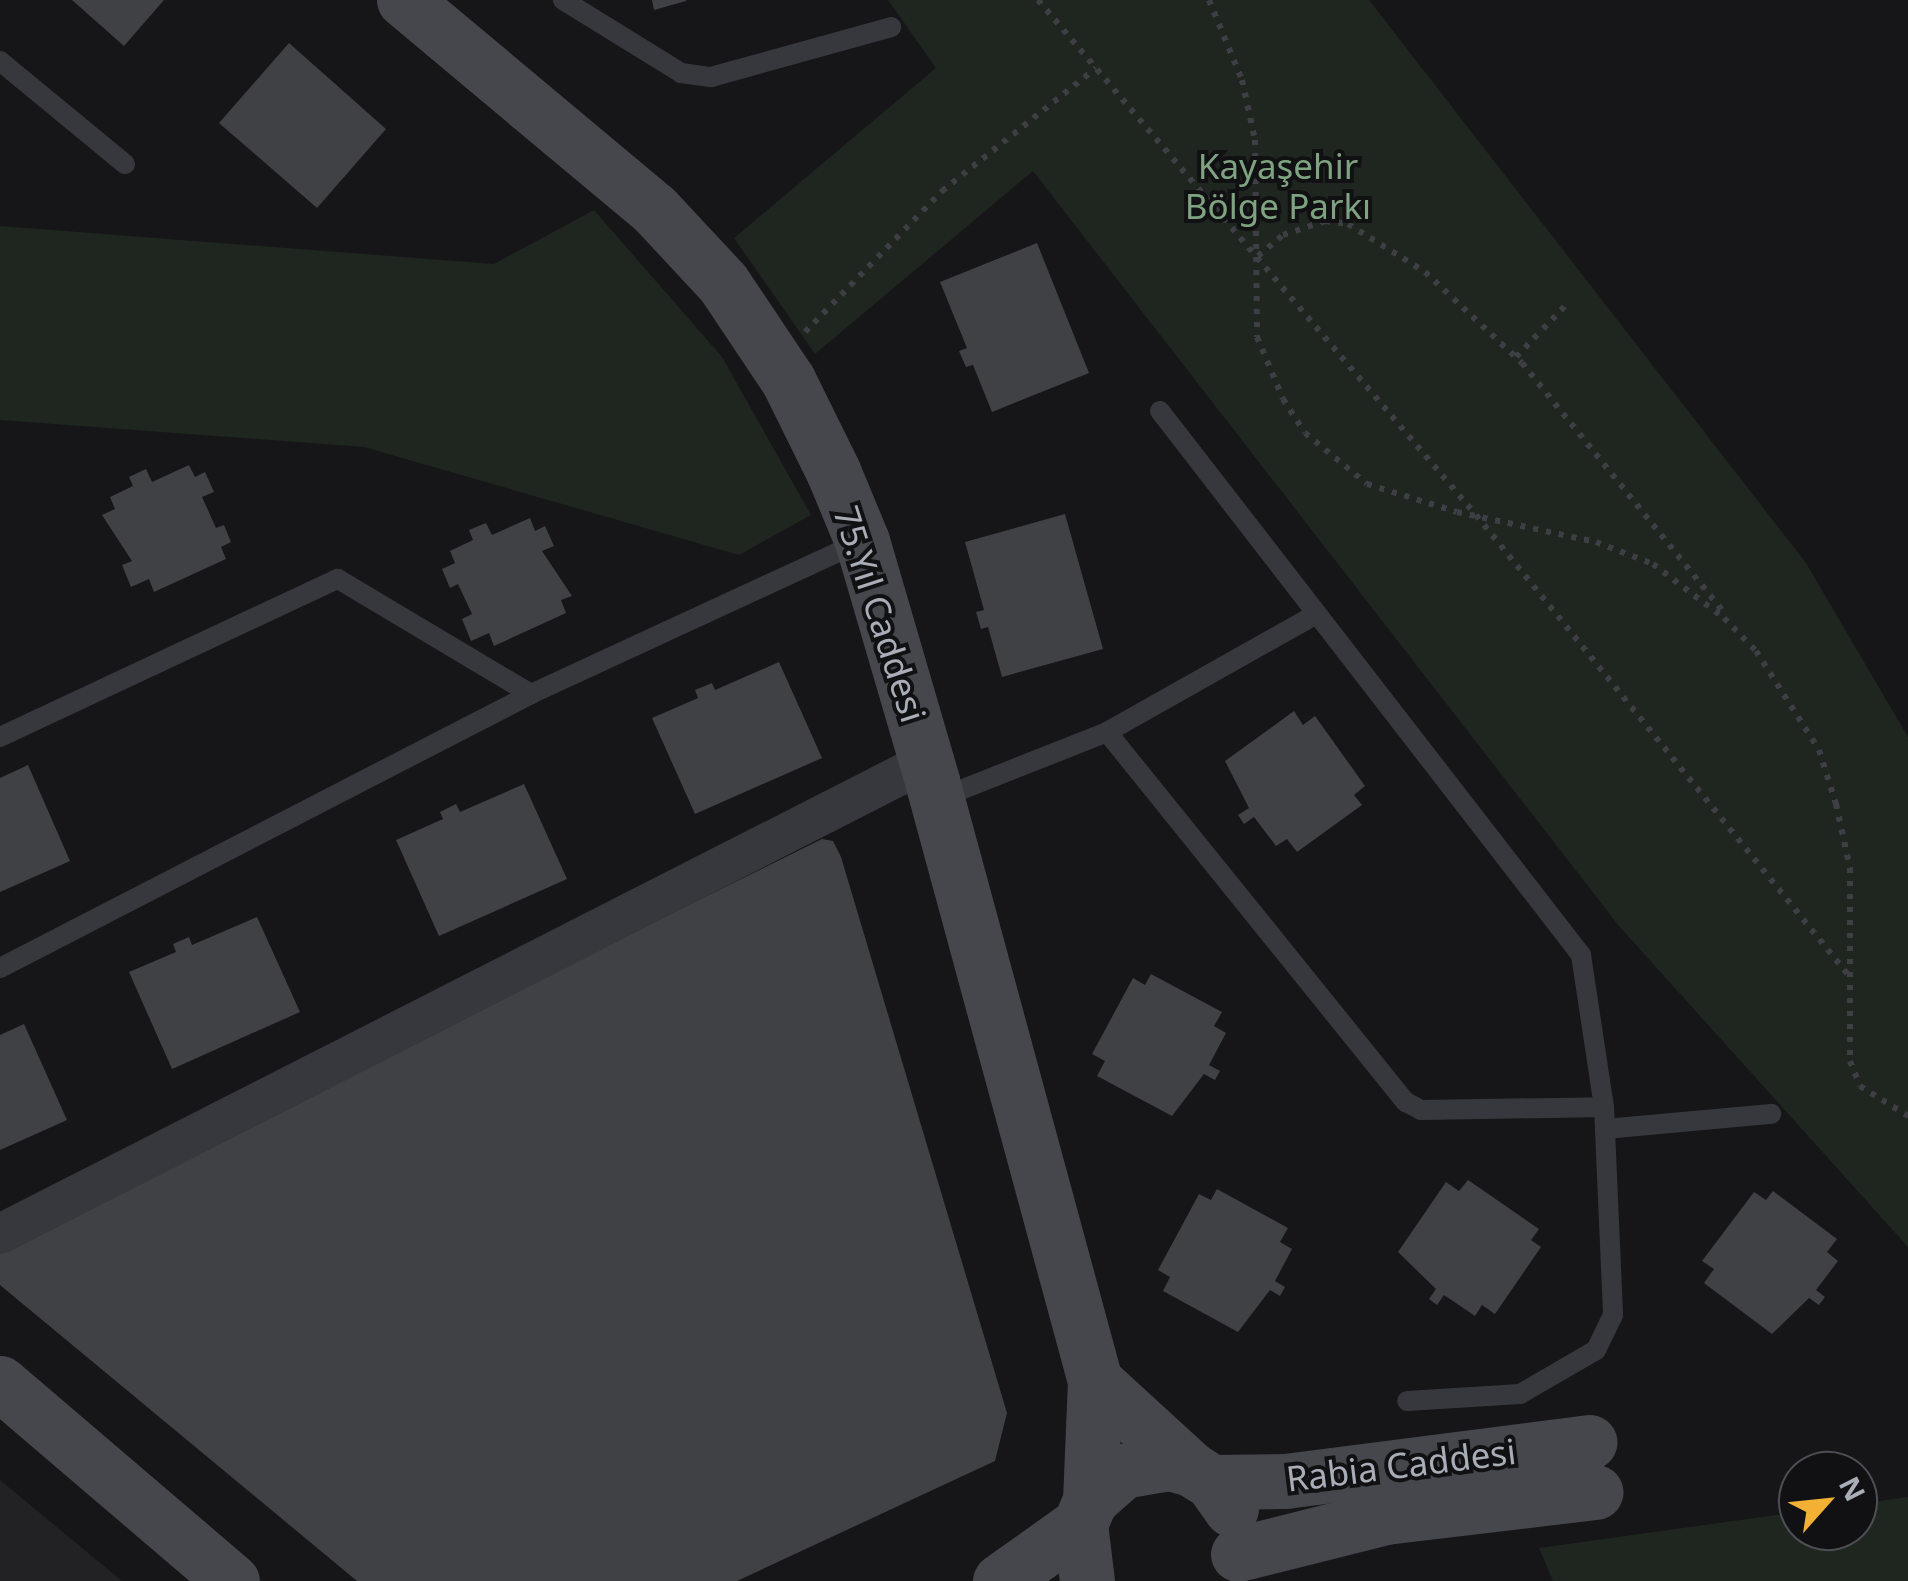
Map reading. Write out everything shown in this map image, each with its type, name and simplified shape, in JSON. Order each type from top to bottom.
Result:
[{"type":"street","name":"75.Yıl Caddesi","points":[[404,0],[655,210],[722,283],[777,362],[862,541],[1095,1380]]},
{"type":"street","points":[[0,1234],[931,781]]},
{"type":"street","points":[[1095,1380],[1202,1476]]},
{"type":"street","points":[[1087,1581],[1085,1512],[1095,1380]]},
{"type":"street","points":[[0,1383],[232,1581]]},
{"type":"street","points":[[0,1422],[182,1581]]},
{"type":"street","name":"Rabia Caddesi","points":[[1000,1581],[1085,1512],[1123,1471],[1145,1464],[1202,1476],[1286,1481],[1593,1467],[1405,1514],[1232,1574],[1234,1515],[1202,1476]]},
{"type":"lane","points":[[562,0],[681,72],[711,77],[891,28]]},
{"type":"lane","points":[[0,61],[126,164]]},
{"type":"lane","points":[[1160,411],[1581,954],[1604,1107],[1613,1314],[1596,1350],[1520,1394],[1407,1401]]},
{"type":"lane","points":[[0,968],[531,694],[862,541]]},
{"type":"lane","points":[[0,737],[338,579],[531,694]]},
{"type":"lane","points":[[931,781],[1108,732],[1315,615]]},
{"type":"lane","points":[[1108,732],[1406,1102],[1420,1110],[1604,1107]]},
{"type":"lane","points":[[1605,1130],[1771,1114]]},
{"type":"path","points":[[1038,0],[1476,515],[1850,977]]},
{"type":"path","points":[[1209,0],[1242,80],[1255,140],[1257,338],[1267,370],[1305,433],[1368,484],[1476,515],[1596,542],[1653,564],[1749,644]]},
{"type":"path","points":[[777,362],[942,191],[1096,68]]},
{"type":"path","points":[[1257,257],[1306,224],[1348,224],[1425,272],[1516,356],[1749,644],[1819,750],[1836,804],[1850,868],[1848,1034],[1860,1086],[1908,1116]]},
{"type":"path","points":[[1516,356],[1567,304]]},
{"type":"shaded area","points":[[0,1480],[122,1581],[0,1581]]},
{"type":"green space","name":"Kayaşehir Bölge Parkı","points":[[888,0],[1369,0],[1806,563],[1908,737],[1908,1247],[1619,926],[1033,171],[815,354],[734,238],[936,68]]},
{"type":"green space","points":[[594,210],[722,357],[811,515],[739,555],[364,447],[0,420],[0,226],[494,264]]},
{"type":"green space","points":[[1908,1497],[1908,1581],[1553,1581],[1539,1548],[1778,1515],[1778,1551],[1878,1551],[1878,1501]]},
{"type":"building","points":[[72,0],[164,0],[124,46]]},
{"type":"building","points":[[652,0],[686,0],[686,1],[654,10]]},
{"type":"building","points":[[289,43],[386,129],[317,208],[219,123]]},
{"type":"building","points":[[1037,243],[1089,373],[992,412],[973,365],[966,367],[959,351],[967,348],[940,282]]},
{"type":"building","points":[[189,465],[195,477],[205,472],[214,492],[202,497],[216,528],[224,525],[231,542],[221,547],[226,559],[154,592],[149,579],[131,587],[122,565],[132,561],[102,515],[115,509],[110,497],[133,486],[129,477],[146,469],[152,482]]},
{"type":"building","points":[[1065,514],[1103,649],[1002,677],[988,627],[981,629],[976,612],[984,610],[965,542]]},
{"type":"building","points":[[530,518],[535,531],[545,526],[554,546],[542,551],[572,596],[561,600],[566,613],[494,646],[489,633],[471,641],[462,619],[472,614],[458,584],[450,588],[442,569],[455,563],[450,551],[473,540],[469,530],[486,523],[492,535]]},
{"type":"building","points":[[779,662],[822,758],[695,814],[652,718],[698,698],[695,690],[712,683],[715,690]]},
{"type":"building","points":[[1294,711],[1303,725],[1315,716],[1365,786],[1354,795],[1362,805],[1297,852],[1287,839],[1276,846],[1254,817],[1244,824],[1238,815],[1249,808],[1225,761]]},
{"type":"building","points":[[28,765],[70,861],[0,892],[0,778]]},
{"type":"building","points":[[524,784],[567,879],[439,936],[396,840],[443,819],[440,812],[456,804],[460,812]]},
{"type":"building","points":[[822,839],[833,841],[841,857],[1007,1413],[995,1461],[737,1581],[357,1581],[0,1285],[0,1246]]},
{"type":"building","points":[[257,917],[300,1012],[172,1069],[129,972],[176,952],[173,944],[189,937],[192,945]]},
{"type":"building","points":[[1151,974],[1222,1012],[1214,1026],[1226,1033],[1209,1065],[1220,1071],[1215,1080],[1204,1074],[1172,1116],[1097,1076],[1105,1061],[1092,1054],[1133,978],[1145,985]]},
{"type":"building","points":[[24,1024],[67,1120],[0,1150],[0,1035]]},
{"type":"building","points":[[1468,1180],[1539,1229],[1531,1240],[1541,1247],[1495,1314],[1482,1305],[1475,1316],[1444,1295],[1437,1305],[1429,1299],[1436,1289],[1398,1252],[1446,1182],[1459,1191]]},
{"type":"building","points":[[1217,1189],[1288,1228],[1280,1242],[1292,1249],[1275,1281],[1285,1287],[1280,1296],[1270,1290],[1238,1332],[1163,1291],[1170,1277],[1158,1270],[1199,1194],[1211,1200]]},
{"type":"building","points":[[1773,1191],[1837,1239],[1827,1252],[1838,1261],[1816,1290],[1825,1297],[1819,1305],[1809,1298],[1772,1334],[1704,1283],[1714,1269],[1702,1261],[1754,1192],[1766,1200]]}]
